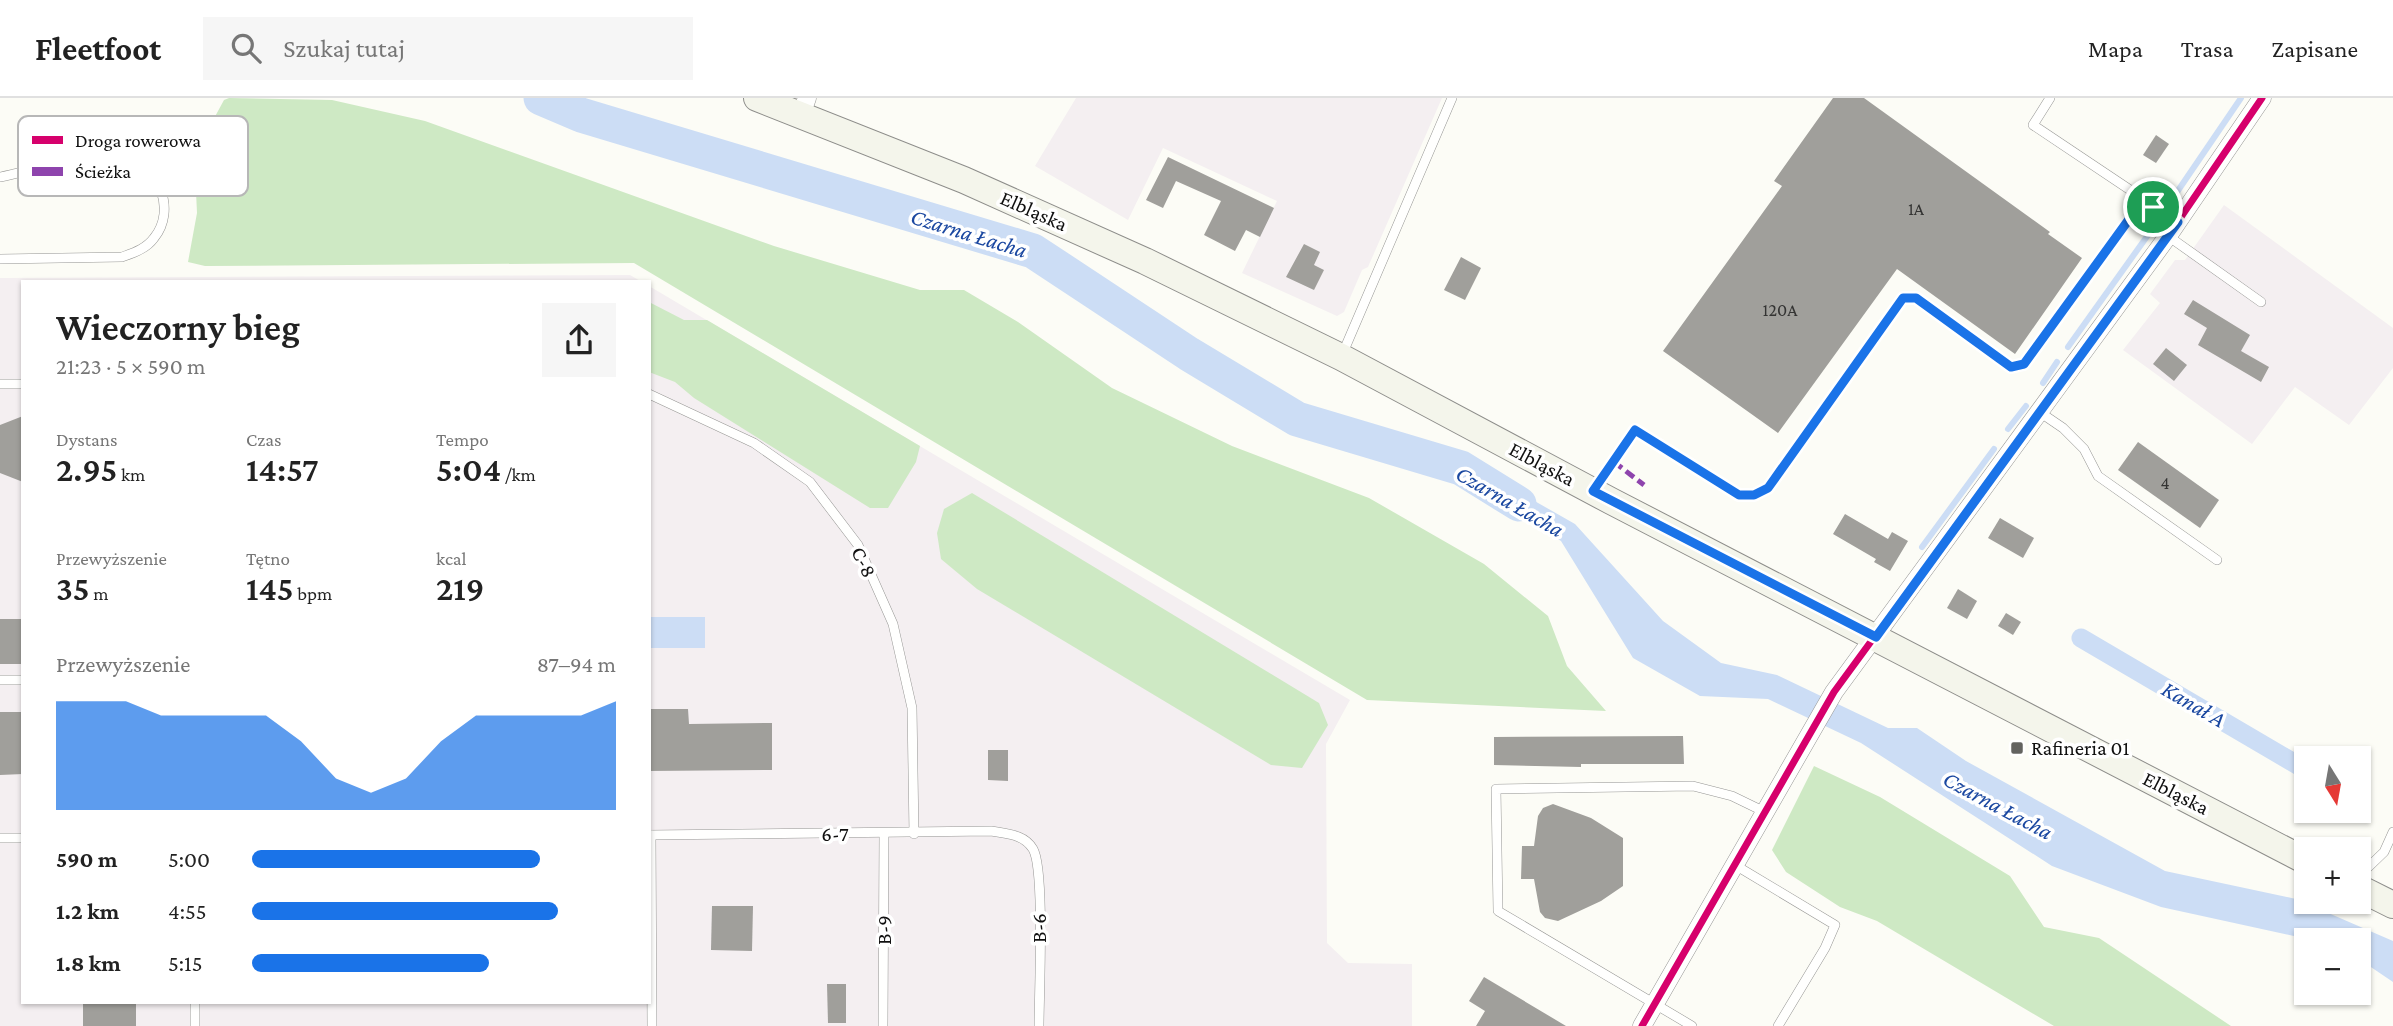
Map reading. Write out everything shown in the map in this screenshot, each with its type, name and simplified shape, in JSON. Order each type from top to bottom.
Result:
[{"type":"main road","name":"Elbląska","points":[[757,98],[797,107],[964,180],[1085,234],[1341,357],[1593,491],[2294,855]]},
{"type":"main road","points":[[2371,894],[2393,905]]},
{"type":"street","points":[[1642,1026],[1834,692],[2041,413],[2173,229],[2262,98]]},
{"type":"lane","points":[[1341,357],[1452,98]]},
{"type":"lane","points":[[2050,98],[2033,125],[2143,200],[2173,229],[2261,302]]},
{"type":"lane","points":[[0,177],[18,173]]},
{"type":"lane","points":[[0,259],[122,257],[139,251],[153,239],[162,225],[163,196]]},
{"type":"lane","points":[[1593,491],[1635,430],[1739,495],[1754,495],[1768,488],[1903,298],[1916,298],[2011,367],[2024,364],[2143,200]]},
{"type":"lane","points":[[0,384],[21,384]]},
{"type":"lane","name":"C-8","points":[[651,395],[754,443],[810,482],[858,545],[893,624],[912,708],[914,834]]},
{"type":"lane","points":[[2041,413],[2063,428],[2084,449],[2098,476],[2217,560]]},
{"type":"lane","points":[[0,680],[21,680]]},
{"type":"lane","points":[[1692,1026],[1498,911],[1496,789],[1693,786],[1732,796],[1765,812]]},
{"type":"lane","name":"6-7","points":[[651,835],[991,831],[1021,836]]},
{"type":"lane","points":[[2371,864],[2384,852],[2393,832]]},
{"type":"lane","name":"B-9","points":[[883,1026],[884,834]]},
{"type":"lane","name":"B-6","points":[[1021,836],[1034,850],[1039,878],[1039,1026]]},
{"type":"lane","points":[[0,838],[21,838]]},
{"type":"lane","points":[[1735,865],[1835,925],[1825,948],[1778,1026]]},
{"type":"lane","points":[[651,930],[652,1026]]},
{"type":"lane","points":[[195,1004],[195,1026]]},
{"type":"shaded area","points":[[1076,98],[1442,98],[1368,267],[1362,270],[1344,312],[1337,316],[1242,273],[1277,201],[1163,148],[1128,220],[1035,166]]},
{"type":"shaded area","points":[[2224,205],[2393,328],[2393,368],[2349,425],[2295,387],[2252,444],[2123,350],[2160,303],[2150,294],[2175,260],[2185,260]]},
{"type":"shaded area","points":[[630,275],[639,280],[21,280],[21,1004],[651,1004],[651,287],[1350,700],[1326,744],[1327,943],[1348,963],[1412,964],[1412,1026],[0,1026],[0,278]]},
{"type":"green space","points":[[224,100],[332,100],[425,121],[774,246],[920,290],[964,290],[1018,322],[1112,388],[1232,446],[1369,498],[1484,564],[1548,616],[1567,666],[1606,711],[1367,700],[634,263],[205,266],[188,262],[197,213],[196,196],[248,196],[248,116],[215,116]]},
{"type":"green space","points":[[651,303],[684,320],[707,320],[920,446],[916,462],[888,508],[870,508],[694,398],[675,382],[651,373]]},
{"type":"green space","points":[[972,493],[1319,703],[1328,725],[1302,768],[1271,765],[977,589],[941,559],[937,533],[944,509]]},
{"type":"green space","points":[[1814,766],[1880,797],[2010,876],[2044,927],[2099,938],[2231,1026],[2054,1026],[1877,921],[1840,907],[1786,872],[1772,850]]},
{"type":"water","points":[[1459,476],[1503,483],[1575,524],[1663,621],[1721,663],[1777,675],[1888,728],[1917,728],[1966,761],[2165,871],[2294,899],[2294,914],[2331,914],[2363,928],[2294,928],[2294,936],[2161,907],[2052,866],[1861,743],[1768,699],[1700,696],[1633,658],[1561,541]]},
{"type":"water","points":[[651,617],[705,617],[705,648],[651,648]]},
{"type":"water","points":[[2371,931],[2393,941],[2393,982],[2371,967]]},
{"type":"building","points":[[1833,98],[1864,98],[2082,258],[2015,354],[1897,269],[1778,433],[1663,351],[1782,186],[1774,181]]},
{"type":"building","points":[[2156,135],[2169,144],[2156,163],[2143,155]]},
{"type":"building","points":[[1168,157],[1274,208],[1260,237],[1246,230],[1235,251],[1204,235],[1221,201],[1176,181],[1163,208],[1146,200]]},
{"type":"building","points":[[1304,244],[1320,252],[1314,265],[1324,270],[1314,290],[1286,277]]},
{"type":"building","points":[[1461,257],[1481,268],[1465,300],[1444,290]]},
{"type":"building","points":[[2193,300],[2250,335],[2241,351],[2269,367],[2261,382],[2198,345],[2207,328],[2184,314]]},
{"type":"building","points":[[2166,348],[2187,365],[2174,381],[2153,364]]},
{"type":"building","points":[[21,417],[21,481],[0,473],[0,425]]},
{"type":"building","points":[[2138,442],[2219,500],[2200,528],[2118,470]]},
{"type":"building","points":[[1845,514],[1888,539],[1892,532],[1908,541],[1890,571],[1874,562],[1876,559],[1833,534]]},
{"type":"building","points":[[2000,518],[2034,538],[2023,558],[1988,538]]},
{"type":"building","points":[[1958,589],[1977,601],[1967,619],[1947,608]]},
{"type":"building","points":[[2006,613],[2021,622],[2013,635],[1998,626]]},
{"type":"building","points":[[0,619],[21,619],[21,664],[0,664]]},
{"type":"building","points":[[651,709],[688,709],[689,724],[772,723],[772,770],[651,771]]},
{"type":"building","points":[[0,712],[21,712],[21,774],[0,775]]},
{"type":"building","points":[[1683,736],[1684,764],[1581,764],[1581,767],[1494,765],[1494,737]]},
{"type":"building","points":[[988,750],[1008,750],[1008,781],[988,780]]},
{"type":"building","points":[[1553,804],[1591,818],[1623,838],[1623,886],[1601,901],[1558,921],[1545,918],[1540,912],[1534,879],[1521,879],[1522,846],[1534,846],[1538,816],[1543,808]]},
{"type":"building","points":[[712,906],[753,906],[752,951],[711,950]]},
{"type":"building","points":[[1484,977],[1566,1026],[1476,1026],[1485,1011],[1469,1001]]},
{"type":"building","points":[[827,984],[846,984],[846,1023],[828,1023]]},
{"type":"building","points":[[83,1004],[136,1004],[136,1026],[83,1026]]},
{"type":"waterway","name":"Czarna Łacha","points":[[541,98],[581,115],[1033,251],[1189,354],[1297,419],[1461,468],[1519,504]]},
{"type":"waterway","points":[[2175,195],[2241,98]]},
{"type":"waterway","points":[[2068,347],[2153,228]]},
{"type":"waterway","points":[[2043,383],[2057,362]]},
{"type":"waterway","points":[[2008,429],[2026,406]]},
{"type":"waterway","points":[[1922,547],[1994,449]]},
{"type":"waterway","name":"Kanał A","points":[[2081,638],[2294,763]]},
{"type":"marked path","points":[[1614,462],[1644,485]]},
{"type":"cycle path","points":[[1642,1026],[1834,692],[2168,236],[2262,98]]},
{"type":"place","name":"Rafineria 01","points":[[2017,748]]},
{"type":"route","points":[[2143,200],[2153,207],[2178,222],[1876,637],[1593,491],[1635,430],[1739,495],[1754,495],[1768,488],[1903,298],[1916,298],[2011,367],[2024,364],[2143,200]]}]
